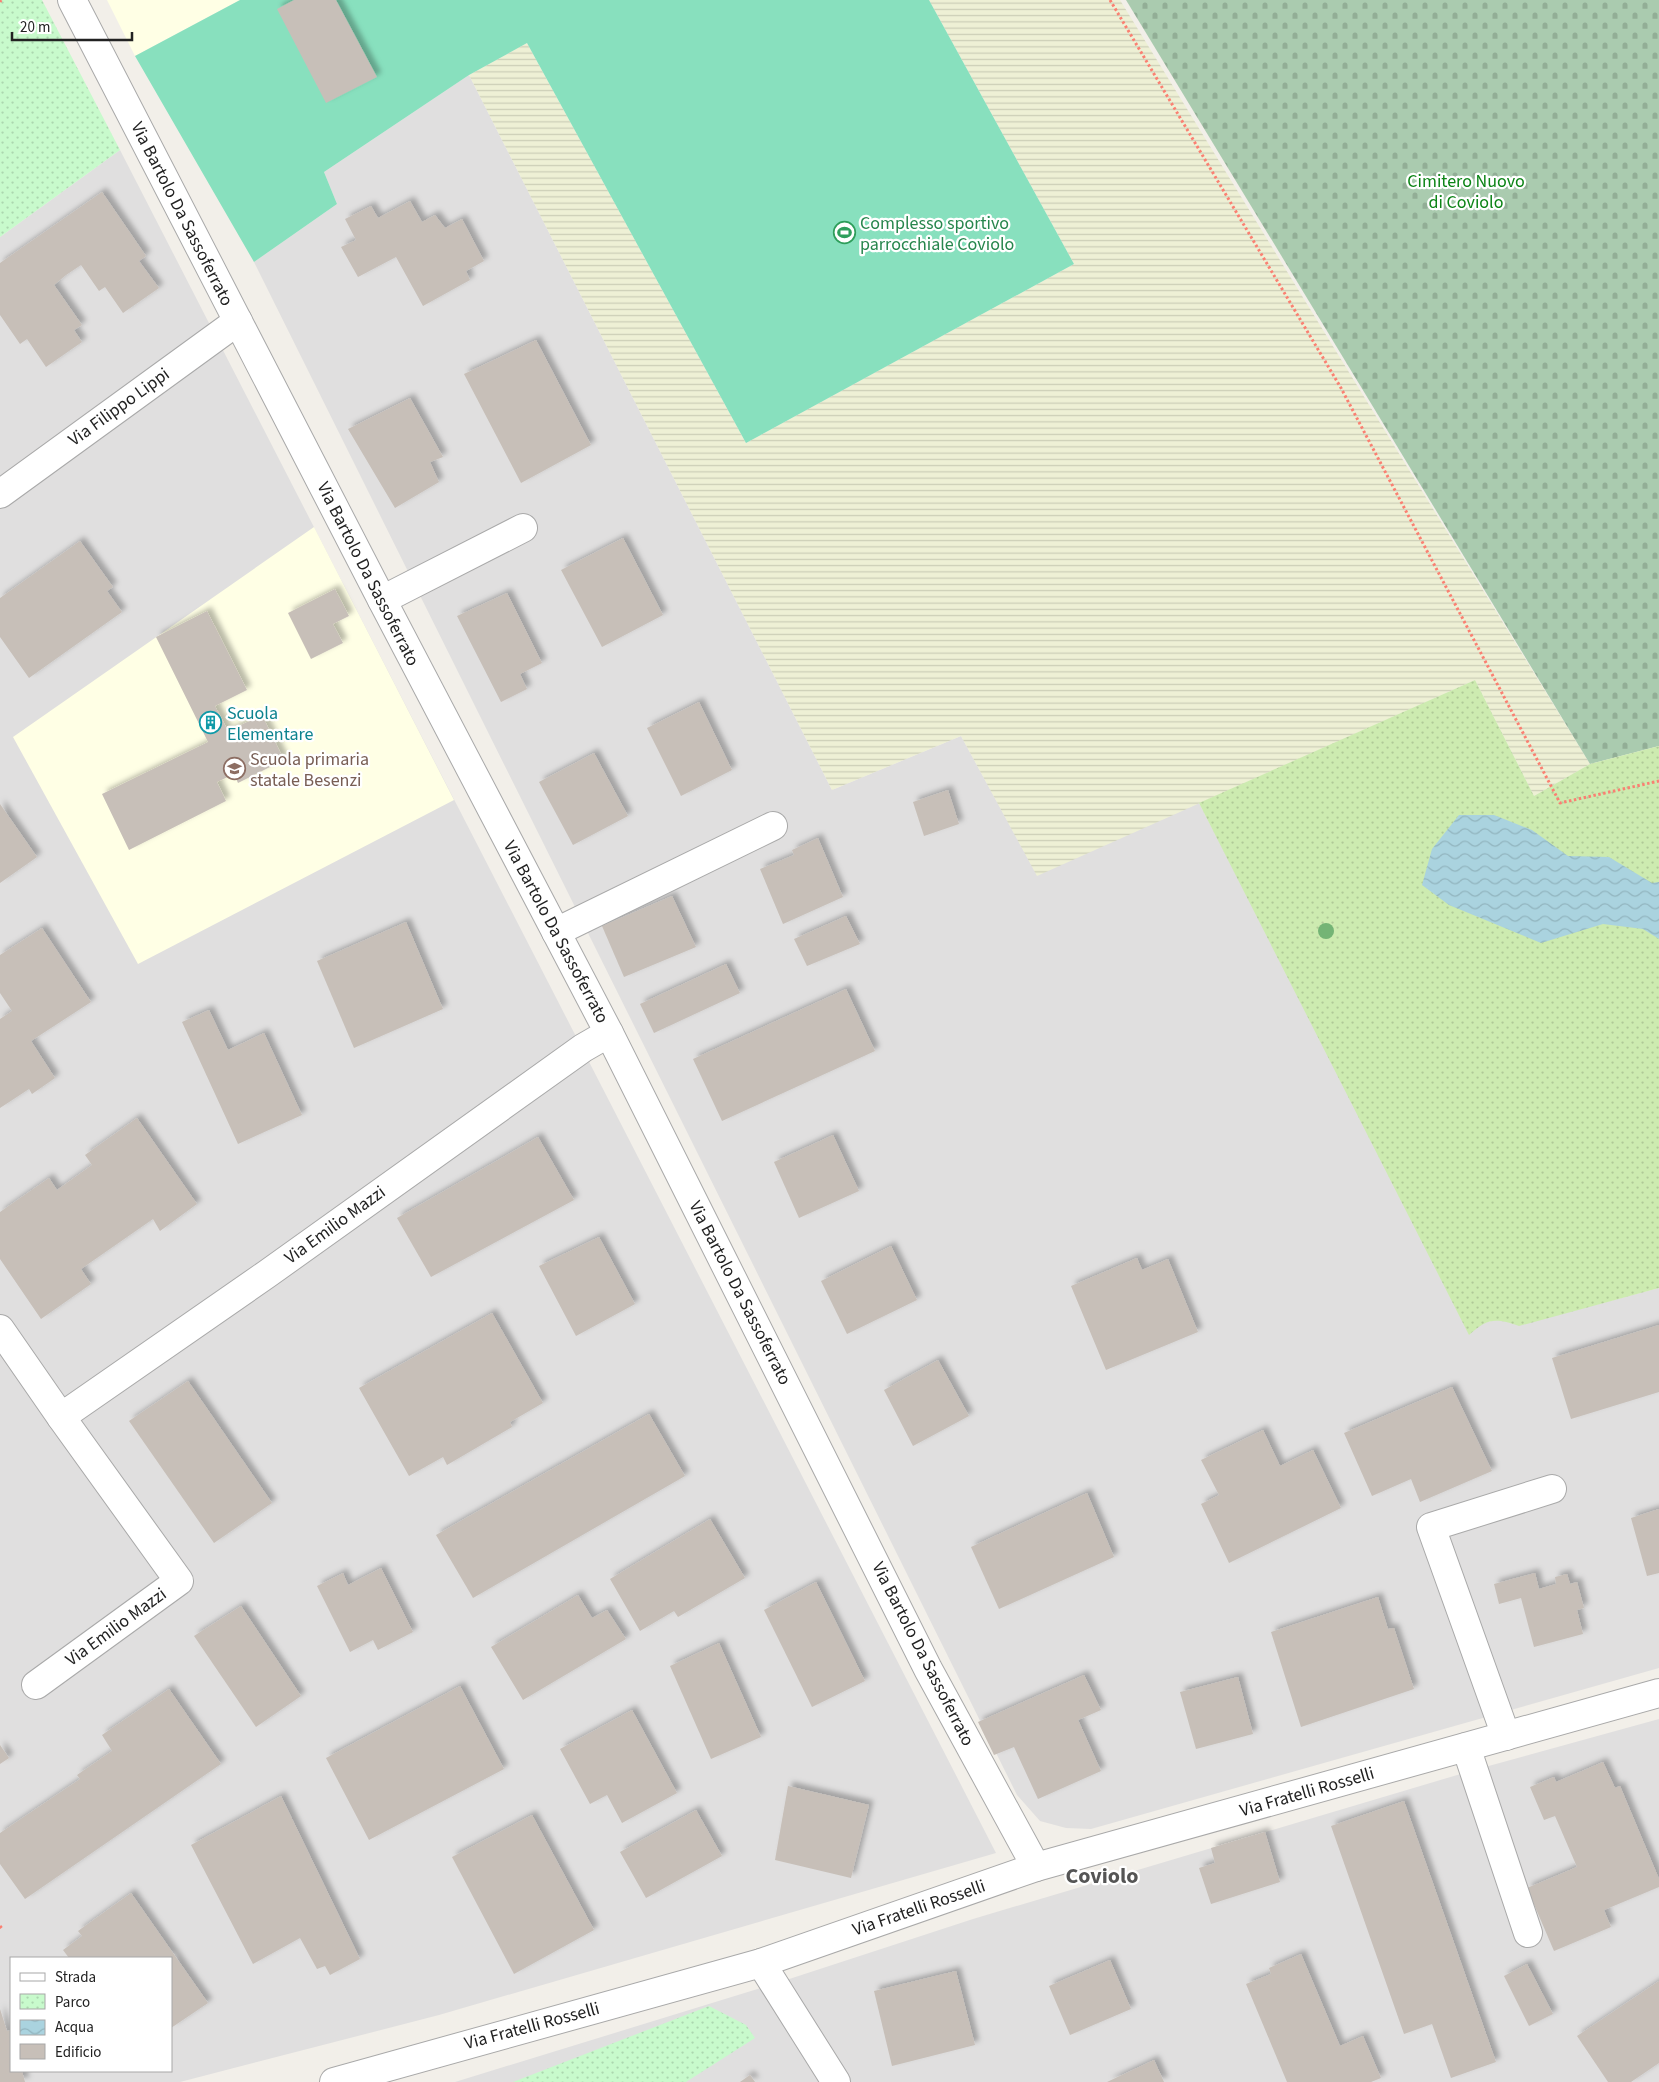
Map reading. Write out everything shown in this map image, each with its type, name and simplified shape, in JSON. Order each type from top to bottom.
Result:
[{"type":"street","name":"Via Bartolo Da Sassoferrato","points":[[72,0],[382,600],[609,1033],[928,1668],[1036,1867]]},
{"type":"street","name":"Via Filippo Lippi","points":[[0,494],[238,320]]},
{"type":"street","points":[[382,600],[524,528]]},
{"type":"street","points":[[556,932],[773,826]]},
{"type":"street","name":"Via Emilio Mazzi","points":[[61,1417],[267,1274],[583,1048],[609,1033]]},
{"type":"street","name":"Via Emilio Mazzi","points":[[0,1329],[179,1581],[36,1685]]},
{"type":"street","points":[[1506,1736],[1431,1527],[1552,1489]]},
{"type":"street","name":"Via Fratelli Rosselli","points":[[334,2082],[761,1963],[1036,1867],[1659,1694]]},
{"type":"street","points":[[1466,1747],[1528,1933]]},
{"type":"street","points":[[761,1963],[836,2082]]},
{"type":"path","points":[[1110,0],[1341,388],[1560,803],[1659,781]]},
{"type":"path","points":[[0,1926],[3,1930]]},
{"type":"shaded area","points":[[107,0],[240,0],[135,56]]},
{"type":"shaded area","points":[[929,0],[1120,0],[1590,764],[1534,796],[1475,680],[1037,876],[961,736],[832,790],[469,75],[527,43],[746,443],[1074,264]]},
{"type":"shaded area","points":[[469,75],[832,790],[961,736],[1037,875],[1199,803],[1473,1330],[1483,1323],[1500,1319],[1519,1325],[1659,1288],[1659,1668],[1091,1829],[1066,1828],[1040,1821],[1017,1795],[254,262],[337,204],[324,172]]},
{"type":"shaded area","points":[[120,150],[996,1853],[439,2015],[180,2082],[0,2082],[0,237]]},
{"type":"shaded area","name":"Scuola primaria statale Besenzi","points":[[314,527],[454,800],[138,964],[13,737]]},
{"type":"shaded area","points":[[1659,1719],[1659,2082],[455,2082],[774,1984],[973,1919],[1474,1770]]},
{"type":"green space","points":[[0,0],[42,0],[120,150],[0,237]]},
{"type":"green space","name":"Complesso sportivo parrocchiale Coviolo","points":[[240,0],[929,0],[1074,264],[746,443],[527,43],[469,75],[324,172],[337,204],[254,262],[135,56]]},
{"type":"green space","name":"Cimitero Nuovo di Coviolo","points":[[1126,0],[1659,0],[1659,746],[1590,764]]},
{"type":"green space","points":[[1475,680],[1534,796],[1590,764],[1659,746],[1659,1288],[1519,1326],[1492,1321],[1481,1325],[1469,1335],[1199,803]]},
{"type":"green space","points":[[709,2006],[746,2025],[755,2038],[686,2082],[513,2082]]},
{"type":"water","points":[[1459,815],[1494,815],[1532,830],[1568,856],[1609,857],[1652,883],[1659,882],[1659,939],[1643,929],[1603,924],[1541,943],[1449,905],[1422,885],[1432,849]]},
{"type":"building","points":[[294,0],[336,0],[377,77],[326,103],[277,9]]},
{"type":"building","points":[[102,192],[146,256],[139,261],[159,288],[123,313],[105,287],[99,291],[81,265],[66,275],[54,285],[82,325],[74,330],[82,342],[46,367],[27,339],[20,344],[0,315],[0,263]]},
{"type":"building","points":[[410,201],[422,222],[435,215],[445,228],[462,219],[484,261],[466,271],[470,280],[423,306],[396,257],[358,277],[341,247],[356,240],[345,219],[371,206],[378,218]]},
{"type":"building","points":[[536,340],[591,445],[521,483],[464,374]]},
{"type":"building","points":[[410,398],[443,457],[430,462],[439,482],[395,508],[348,429]]},
{"type":"building","points":[[623,538],[663,615],[602,647],[561,570]]},
{"type":"building","points":[[80,541],[113,587],[107,591],[122,612],[29,678],[0,637],[0,598]]},
{"type":"building","points":[[335,589],[349,616],[333,624],[343,643],[311,659],[288,613]]},
{"type":"building","points":[[507,593],[542,663],[520,674],[527,689],[501,702],[457,616]]},
{"type":"building","name":"Scuola Elementare","points":[[207,611],[247,690],[215,706],[228,731],[262,715],[284,760],[238,783],[234,774],[217,782],[226,801],[129,850],[102,794],[208,742],[156,637]]},
{"type":"building","points":[[699,702],[732,770],[681,796],[647,728]]},
{"type":"building","points":[[594,753],[628,816],[573,845],[539,782]]},
{"type":"building","points":[[948,790],[959,824],[924,836],[913,802]]},
{"type":"building","points":[[0,804],[37,857],[0,883]]},
{"type":"building","points":[[818,838],[843,897],[783,924],[760,869],[794,855],[792,850]]},
{"type":"building","points":[[672,896],[696,947],[624,977],[602,926]]},
{"type":"building","points":[[846,916],[860,944],[807,966],[794,939]]},
{"type":"building","points":[[406,922],[443,1009],[354,1048],[317,961]]},
{"type":"building","points":[[42,928],[91,1002],[31,1041],[55,1078],[32,1094],[29,1089],[0,1108],[0,1019],[12,1011],[0,993],[0,955]]},
{"type":"building","points":[[726,964],[740,993],[654,1033],[640,1004]]},
{"type":"building","points":[[846,989],[875,1051],[722,1121],[693,1059]]},
{"type":"building","points":[[209,1010],[228,1050],[264,1033],[302,1115],[238,1144],[182,1022]]},
{"type":"building","points":[[137,1118],[197,1204],[160,1231],[153,1219],[81,1269],[91,1284],[41,1319],[0,1259],[0,1212],[49,1178],[57,1190],[92,1165],[85,1155]]},
{"type":"building","points":[[833,1135],[859,1191],[799,1218],[774,1162]]},
{"type":"building","points":[[538,1137],[574,1200],[431,1277],[397,1218]]},
{"type":"building","points":[[599,1237],[635,1304],[576,1336],[539,1266]]},
{"type":"building","points":[[891,1246],[917,1300],[847,1334],[821,1281]]},
{"type":"building","points":[[1137,1258],[1142,1270],[1168,1259],[1198,1332],[1106,1370],[1071,1286]]},
{"type":"building","points":[[492,1313],[543,1403],[510,1422],[512,1427],[447,1465],[443,1457],[409,1476],[359,1388]]},
{"type":"building","points":[[1659,1325],[1659,1392],[1571,1419],[1552,1358]]},
{"type":"building","points":[[938,1360],[969,1416],[913,1446],[884,1390]]},
{"type":"building","points":[[188,1381],[272,1503],[214,1543],[129,1421]]},
{"type":"building","points":[[1452,1387],[1492,1471],[1420,1502],[1411,1479],[1372,1496],[1344,1433]]},
{"type":"building","points":[[649,1414],[685,1476],[473,1598],[436,1535]]},
{"type":"building","points":[[1263,1430],[1280,1466],[1313,1450],[1341,1508],[1229,1563],[1201,1504],[1219,1495],[1201,1460]]},
{"type":"building","points":[[1087,1493],[1114,1557],[999,1609],[971,1547]]},
{"type":"building","points":[[1659,1509],[1659,1573],[1647,1576],[1631,1518]]},
{"type":"building","points":[[710,1519],[745,1578],[678,1617],[674,1611],[640,1631],[610,1579]]},
{"type":"building","points":[[381,1568],[413,1632],[378,1650],[373,1640],[350,1652],[317,1586],[343,1573],[348,1585]]},
{"type":"building","points":[[1535,1573],[1539,1589],[1556,1584],[1555,1577],[1567,1574],[1570,1584],[1577,1582],[1584,1608],[1577,1610],[1583,1634],[1534,1647],[1521,1598],[1499,1604],[1494,1584]]},
{"type":"building","points":[[816,1582],[865,1681],[812,1707],[764,1610]]},
{"type":"building","points":[[578,1595],[592,1618],[607,1610],[626,1639],[523,1700],[491,1647]]},
{"type":"building","points":[[1378,1597],[1388,1629],[1394,1628],[1414,1689],[1301,1727],[1271,1632]]},
{"type":"building","points":[[241,1606],[301,1696],[256,1727],[194,1636]]},
{"type":"building","points":[[719,1643],[761,1737],[711,1759],[670,1666]]},
{"type":"building","points":[[1084,1675],[1101,1710],[1078,1720],[1101,1771],[1038,1799],[1014,1747],[994,1755],[978,1722]]},
{"type":"building","points":[[1238,1677],[1253,1734],[1196,1749],[1180,1692]]},
{"type":"building","points":[[460,1686],[504,1769],[369,1840],[326,1758]]},
{"type":"building","points":[[169,1689],[221,1764],[25,1899],[0,1864],[0,1833],[80,1779],[77,1775],[112,1751],[102,1735]]},
{"type":"building","points":[[632,1710],[677,1793],[622,1823],[607,1795],[590,1804],[560,1749]]},
{"type":"building","points":[[0,1745],[9,1758],[0,1764]]},
{"type":"building","points":[[1603,1762],[1615,1788],[1620,1786],[1659,1879],[1659,1887],[1604,1910],[1611,1927],[1554,1951],[1527,1888],[1577,1867],[1555,1816],[1544,1820],[1530,1787],[1554,1777],[1556,1782]]},
{"type":"building","points":[[788,1786],[869,1805],[851,1878],[775,1860]]},
{"type":"building","points":[[281,1796],[360,1959],[330,1975],[325,1966],[317,1969],[300,1938],[253,1964],[191,1845]]},
{"type":"building","points":[[1404,1801],[1496,2062],[1451,2078],[1432,2024],[1404,2034],[1331,1826]]},
{"type":"building","points":[[696,1810],[722,1856],[646,1898],[620,1852]]},
{"type":"building","points":[[532,1815],[594,1930],[514,1974],[452,1857]]},
{"type":"building","points":[[1265,1832],[1280,1882],[1211,1904],[1199,1868],[1215,1863],[1211,1848]]},
{"type":"building","points":[[131,1893],[208,2003],[172,2027],[172,1957],[68,1957],[63,1950],[82,1936],[78,1931]]},
{"type":"building","points":[[1301,1954],[1340,2046],[1363,2036],[1381,2078],[1371,2082],[1287,2082],[1246,1984],[1271,1974],[1269,1968]]},
{"type":"building","points":[[1110,1960],[1131,2009],[1070,2035],[1049,1986]]},
{"type":"building","points":[[1527,1964],[1553,2014],[1529,2026],[1504,1976]]},
{"type":"building","points":[[956,1971],[975,2045],[892,2066],[874,1991]]},
{"type":"building","points":[[1659,1981],[1659,2063],[1631,2082],[1608,2082],[1577,2036]]},
{"type":"building","points":[[0,2009],[7,2031],[10,2030],[10,2072],[22,2072],[25,2082],[0,2082]]},
{"type":"building","points":[[1154,2060],[1164,2082],[1107,2082]]},
{"type":"building","points":[[750,2075],[755,2082],[740,2082]]},
{"type":"place","name":"Complesso sportivo parrocchiale Coviolo","points":[[844,233]]},
{"type":"place","name":"Scuola Elementare","points":[[211,723]]},
{"type":"place","name":"Scuola primaria statale Besenzi","points":[[234,769]]},
{"type":"district","name":"Coviolo","points":[[1102,1876]]}]
